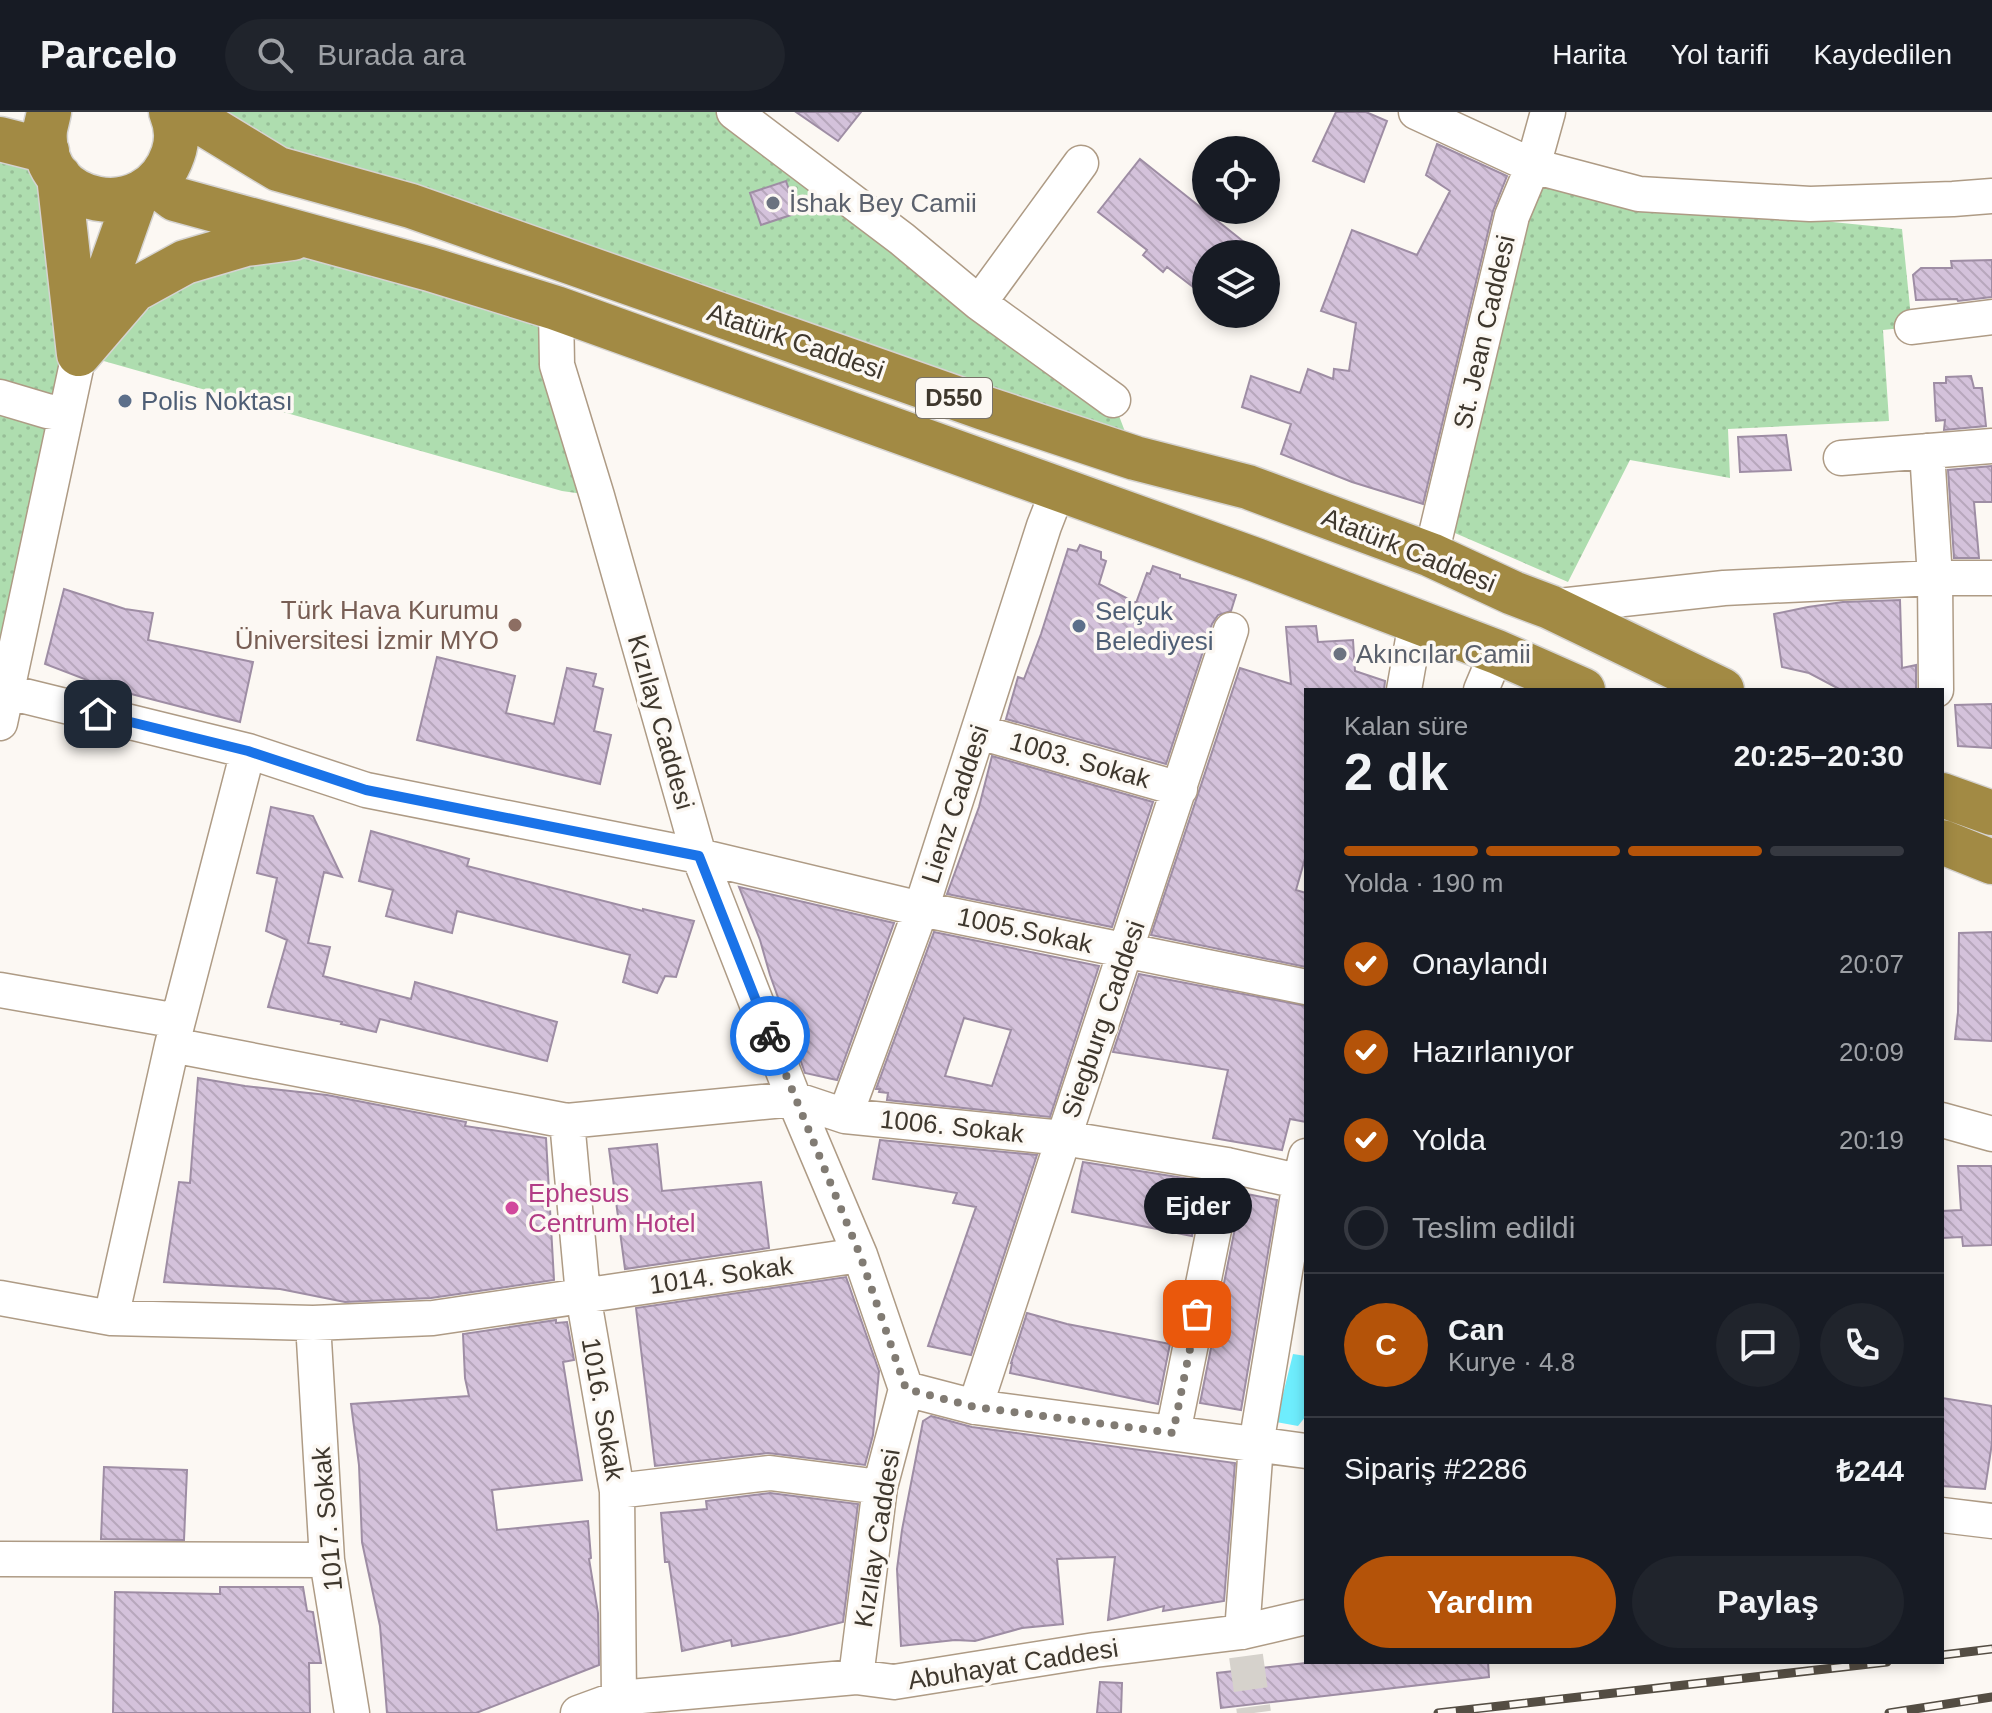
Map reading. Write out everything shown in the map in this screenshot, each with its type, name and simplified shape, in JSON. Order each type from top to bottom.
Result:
[{"type":"highway","points":[[79,354],[121,242],[146,190],[169,167],[176,145],[171,112]]},
{"type":"highway","name":"Atatürk Caddesi","points":[[184,112],[278,169],[411,206],[984,408],[1135,458],[1248,487],[1431,555],[1718,688]]},
{"type":"highway","points":[[0,139],[52,146]]},
{"type":"highway","points":[[52,146],[75,191],[95,199],[116,201],[146,190]]},
{"type":"highway","points":[[52,146],[79,354]]},
{"type":"highway","name":"Atatürk Caddesi","points":[[146,190],[430,269],[556,308],[1256,560],[1416,622],[1489,671],[1573,688]]},
{"type":"highway","points":[[79,354],[134,290],[185,262],[246,244],[305,236]]},
{"type":"highway","points":[[1416,622],[1408,616],[1405,598],[1410,584],[1431,555]]},
{"type":"highway","points":[[1489,671],[1514,624],[1510,607],[1531,600]]},
{"type":"highway","points":[[1944,796],[1992,813]]},
{"type":"highway","points":[[1944,843],[1992,862]]},
{"type":"street","points":[[734,112],[902,239],[979,303],[1113,400]]},
{"type":"street","points":[[1416,112],[1533,166],[1639,194],[1810,204],[1992,196]]},
{"type":"street","name":"St. Jean Caddesi","points":[[1431,555],[1512,216],[1533,166],[1548,112]]},
{"type":"street","points":[[979,303],[1081,163]]},
{"type":"street","name":"Kızılay Caddesi","points":[[556,308],[557,365],[699,856],[794,1099],[860,1255],[906,1389],[880,1487],[856,1677]]},
{"type":"street","points":[[1912,327],[1992,317]]},
{"type":"street","points":[[3,702],[79,354]]},
{"type":"street","points":[[0,397],[65,414]]},
{"type":"street","points":[[1841,458],[1992,446]]},
{"type":"street","points":[[1927,451],[1935,578],[1936,688]]},
{"type":"street","name":"Lienz Caddesi","points":[[845,1116],[921,909],[1058,490]]},
{"type":"street","points":[[1531,600],[1724,588],[1992,578]]},
{"type":"street","points":[[1404,688],[1416,622]]},
{"type":"street","name":"Siegburg Caddesi","points":[[975,1407],[1231,630]]},
{"type":"street","name":"1005.Sokak","points":[[3,702],[248,751],[366,790],[699,856],[921,909],[1304,987]]},
{"type":"street","name":"1003. Sokak","points":[[979,732],[1180,789]]},
{"type":"street","points":[[111,1318],[175,1033],[248,751]]},
{"type":"street","points":[[0,990],[175,1033],[567,1121],[794,1099]]},
{"type":"street","name":"1006. Sokak","points":[[794,1099],[845,1116],[1063,1138],[1227,1165],[1304,1173]]},
{"type":"street","name":"1016. Sokak","points":[[567,1121],[583,1295],[617,1491],[619,1698]]},
{"type":"street","points":[[1944,1121],[1992,1134]]},
{"type":"street","points":[[1173,1433],[1227,1165]]},
{"type":"street","points":[[1242,1632],[1256,1445],[1304,1173]]},
{"type":"street","name":"1014. Sokak","points":[[0,1298],[111,1318],[313,1323],[433,1318],[860,1255]]},
{"type":"street","name":"1017. Sokak","points":[[313,1323],[327,1560],[352,1713]]},
{"type":"street","points":[[906,1389],[975,1407],[1304,1451]]},
{"type":"street","points":[[617,1491],[770,1473],[880,1487]]},
{"type":"street","points":[[1944,1515],[1992,1521]]},
{"type":"street","points":[[0,1559],[327,1560]]},
{"type":"street","name":"Abuhayat Caddesi","points":[[578,1713],[619,1698],[856,1677],[894,1682],[1095,1650],[1242,1632],[1304,1617]]},
{"type":"green space","points":[[184,112],[734,112],[1113,400],[1135,458]]},
{"type":"green space","points":[[0,139],[47,151],[79,353],[134,290],[246,244],[556,308],[597,496],[562,491],[79,354],[0,690]]},
{"type":"green space","points":[[1538,178],[1622,201],[1902,229],[1912,327],[1883,330],[1889,421],[1728,429],[1730,478],[1630,460],[1568,582],[1448,530]]},
{"type":"water","points":[[1293,1354],[1304,1356],[1304,1418],[1298,1426],[1276,1422]]},
{"type":"building","points":[[796,112],[861,112],[838,141]]},
{"type":"building","points":[[1336,112],[1366,112],[1387,121],[1364,182],[1313,161]]},
{"type":"building","points":[[1437,144],[1507,176],[1493,211],[1423,504],[1352,482],[1281,454],[1291,424],[1242,407],[1251,376],[1300,393],[1308,369],[1333,379],[1334,369],[1349,371],[1356,323],[1321,311],[1352,230],[1417,255],[1450,191],[1426,175]]},
{"type":"building","points":[[1140,159],[1192,201],[1192,224],[1221,224],[1241,240],[1192,240],[1192,286],[1167,267],[1163,272],[1143,255],[1147,250],[1098,212]]},
{"type":"building","name":"İshak Bey Camii","points":[[786,181],[797,213],[761,225],[750,193]]},
{"type":"building","points":[[1992,260],[1992,297],[1958,301],[1916,300],[1913,275],[1921,268],[1952,268],[1951,261]]},
{"type":"building","points":[[1971,376],[1974,388],[1982,388],[1986,426],[1944,430],[1945,420],[1936,421],[1934,383],[1946,383],[1946,377]]},
{"type":"building","points":[[1786,435],[1791,470],[1740,472],[1738,437]]},
{"type":"building","points":[[1992,466],[1992,502],[1974,502],[1979,558],[1954,558],[1948,470]]},
{"type":"building","points":[[1080,545],[1101,552],[1101,559],[1106,561],[1099,584],[1136,603],[1147,573],[1150,574],[1153,566],[1180,575],[1180,578],[1236,595],[1231,611],[1218,615],[1212,624],[1166,764],[1006,719],[1018,677],[1024,679],[1041,634],[1068,549],[1077,551]]},
{"type":"building","points":[[64,589],[125,609],[153,613],[148,640],[253,662],[240,722],[108,688],[45,664]]},
{"type":"building","points":[[1900,600],[1902,668],[1916,665],[1916,688],[1837,688],[1809,673],[1782,667],[1774,614],[1843,602]]},
{"type":"building","points":[[1316,626],[1318,642],[1353,640],[1355,671],[1385,681],[1384,688],[1304,688],[1304,862],[1296,890],[1304,892],[1304,967],[1151,935],[1240,668],[1291,684],[1286,627]]},
{"type":"building","points":[[437,657],[515,676],[506,713],[554,724],[567,668],[596,674],[593,686],[603,689],[594,731],[611,735],[600,784],[417,740]]},
{"type":"building","points":[[1992,704],[1992,748],[1958,746],[1955,705]]},
{"type":"building","points":[[992,756],[1153,802],[1112,927],[947,894],[979,807]]},
{"type":"building","points":[[271,807],[313,816],[342,877],[324,872],[308,943],[330,947],[323,976],[411,999],[415,982],[557,1022],[547,1061],[380,1019],[376,1032],[268,1007],[287,940],[266,931],[277,878],[257,873]]},
{"type":"building","points":[[371,831],[469,859],[467,866],[694,921],[676,977],[665,976],[657,993],[623,982],[630,955],[457,911],[452,933],[386,916],[393,890],[359,881]]},
{"type":"building","points":[[739,887],[894,923],[837,1080],[805,1073]]},
{"type":"building","points":[[934,932],[1099,966],[1050,1117],[887,1100],[888,1093],[876,1089]],"holes":[[[964,1018],[1011,1030],[992,1086],[945,1076]]]},
{"type":"building","points":[[1992,932],[1992,1041],[1955,1039],[1959,933]]},
{"type":"building","points":[[1139,974],[1304,1006],[1304,1122],[1290,1119],[1282,1150],[1213,1138],[1228,1070],[1113,1052]]},
{"type":"building","points":[[198,1078],[327,1095],[466,1122],[465,1126],[546,1138],[554,1280],[431,1298],[345,1302],[280,1289],[164,1282],[179,1182],[190,1183]]},
{"type":"building","points":[[880,1140],[1037,1155],[971,1355],[928,1346],[976,1207],[953,1203],[957,1193],[873,1179]]},
{"type":"building","points":[[657,1144],[662,1191],[761,1182],[769,1248],[625,1269],[609,1149]]},
{"type":"building","points":[[1083,1162],[1203,1181],[1192,1236],[1072,1212]]},
{"type":"building","points":[[1958,1166],[1992,1166],[1992,1245],[1963,1246],[1962,1237],[1944,1238],[1944,1211],[1961,1210]]},
{"type":"building","points":[[1242,1193],[1277,1200],[1241,1410],[1200,1403]]},
{"type":"building","points":[[846,1277],[879,1371],[873,1435],[865,1465],[768,1453],[655,1466],[636,1308]]},
{"type":"building","points":[[1027,1313],[1170,1344],[1158,1404],[1010,1373]]},
{"type":"building","points":[[556,1320],[556,1323],[567,1322],[574,1360],[563,1362],[582,1480],[492,1490],[497,1530],[588,1521],[589,1559],[598,1613],[599,1665],[476,1713],[387,1713],[380,1626],[362,1542],[359,1465],[351,1404],[469,1396],[463,1334]]},
{"type":"building","points":[[1944,1398],[1992,1406],[1992,1443],[1985,1489],[1944,1486]]},
{"type":"building","points":[[931,1416],[972,1427],[1235,1463],[1224,1601],[1163,1611],[1164,1606],[1108,1620],[1115,1557],[1057,1559],[1063,1624],[1022,1628],[975,1641],[901,1646],[897,1569],[902,1530],[923,1421]]},
{"type":"building","points":[[104,1467],[187,1470],[184,1540],[101,1539]]},
{"type":"building","points":[[770,1493],[858,1504],[843,1622],[732,1646],[731,1640],[682,1651],[669,1562],[665,1562],[661,1513],[707,1509],[706,1501]]},
{"type":"building","points":[[220,1587],[303,1587],[307,1611],[313,1612],[321,1663],[309,1663],[310,1713],[113,1713],[115,1592],[220,1594]]},
{"type":"building","points":[[1304,1663],[1488,1664],[1489,1677],[1221,1708],[1217,1673]]},
{"type":"building","points":[[1100,1682],[1122,1683],[1121,1713],[1097,1713]]},
{"type":"tunnel","points":[[1246,1656],[1254,1713]]},
{"type":"railway","points":[[1944,1655],[1992,1649]]},
{"type":"railway","points":[[1438,1713],[1869,1664]]},
{"type":"railway","points":[[1889,1713],[1992,1697]]},
{"type":"way so far","points":[[770,1036],[860,1255],[906,1389],[975,1407],[1173,1433],[1197,1314]]},
{"type":"place","name":"İshak Bey Camii","points":[[773,203]]},
{"type":"place","name":"Polis Noktası","points":[[125,401]]},
{"type":"place","name":"Türk Hava Kurumu Üniversitesi İzmir MYO","points":[[515,625]]},
{"type":"place","name":"Selçuk Belediyesi","points":[[1079,626]]},
{"type":"place","name":"Akıncılar Camii","points":[[1340,654]]},
{"type":"place","name":"Ephesus Centrum Hotel","points":[[512,1208]]},
{"type":"place","name":"Ejder","points":[[1197,1314]]},
{"type":"route","points":[[98,714],[248,751],[366,790],[699,856],[770,1036]]}]
